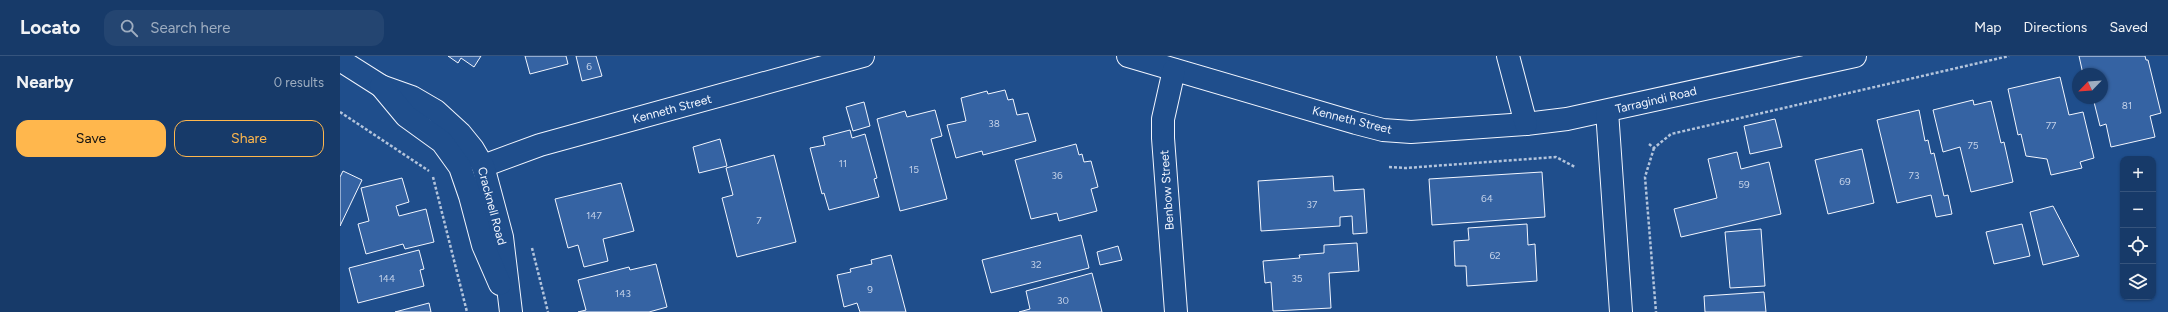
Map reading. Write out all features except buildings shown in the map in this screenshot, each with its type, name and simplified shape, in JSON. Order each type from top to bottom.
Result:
[{"type":"street","name":"Kenneth Street","points":[[483,166],[540,145],[864,56]]},
{"type":"street","name":"Kenneth Street","points":[[1128,56],[1383,130],[1411,132],[1526,124],[1607,111]]},
{"type":"street","points":[[1508,56],[1526,124]]},
{"type":"street","name":"Tarragindi Road","points":[[1621,312],[1607,111],[1855,56]]},
{"type":"street","name":"Cracknell Road","points":[[340,60],[381,86],[412,97],[436,111],[460,133],[473,149],[483,166],[502,237],[511,310]]},
{"type":"street","name":"Benbow Street","points":[[1174,70],[1163,119],[1163,138],[1176,312]]},
{"type":"street","name":"Cracknell Road","points":[[381,86],[406,116],[431,132],[442,142],[460,168],[470,196],[483,245],[511,310]]},
{"type":"path","points":[[1656,312],[1646,177],[1654,148],[1671,134],[2009,56]]},
{"type":"path","points":[[340,112],[432,173],[467,312]]},
{"type":"path","points":[[1649,144],[1654,148]]},
{"type":"path","points":[[1389,167],[1406,168],[1556,157],[1575,167]]}]
